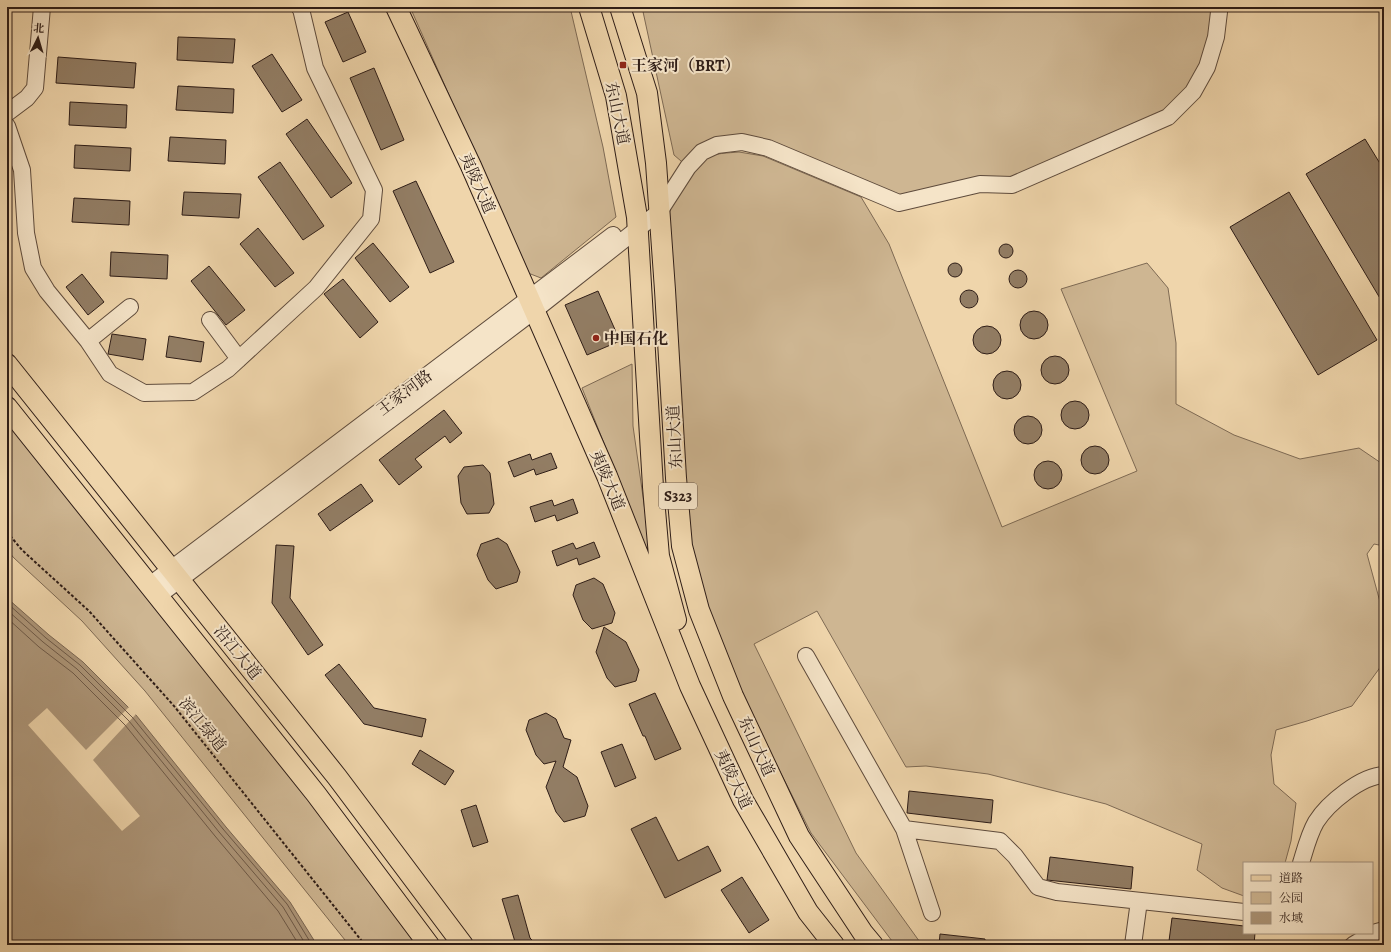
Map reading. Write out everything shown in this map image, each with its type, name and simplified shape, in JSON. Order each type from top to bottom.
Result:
[{"type":"main road","name":"夷陵大道","points":[[381,7],[459,172],[608,476],[690,686],[742,800],[808,912],[834,945]]},
{"type":"main road","name":"夷陵大道","points":[[396,7],[471,166],[678,691],[731,806],[796,919],[816,945]]},
{"type":"main road","name":"东山大道","points":[[589,7],[616,96],[637,223],[653,487],[659,556],[676,622],[711,708],[777,850],[841,945]]},
{"type":"main road","name":"东山大道","points":[[620,7],[647,93],[656,163],[676,478],[682,546],[699,610],[733,696],[799,836],[863,933],[873,945]]},
{"type":"main road","name":"沿江大道","points":[[7,364],[338,777],[463,945]]},
{"type":"main road","name":"沿江大道","points":[[7,407],[316,794],[429,945]]},
{"type":"street","points":[[7,113],[27,98],[35,88],[42,7]]},
{"type":"street","name":"王家河路","points":[[154,590],[637,223],[659,205],[688,167],[702,152],[717,145],[742,142],[768,148],[899,203],[980,184],[1012,185],[1168,117],[1193,92],[1207,67],[1216,37],[1219,12],[1218,7]]},
{"type":"street","points":[[7,126],[22,170],[26,233],[32,268],[47,291],[88,341],[110,374],[144,393],[193,392],[228,369],[316,288],[371,219],[374,190],[316,68],[302,8]]},
{"type":"street","points":[[88,341],[130,307]]},
{"type":"street","points":[[210,320],[239,359]]},
{"type":"street","points":[[806,656],[904,829],[932,913]]},
{"type":"street","points":[[1301,862],[1316,822],[1336,799],[1358,782],[1384,774]]},
{"type":"street","points":[[904,829],[1000,841],[1015,856],[1038,887],[1057,892],[1243,912]]},
{"type":"street","points":[[1133,945],[1139,901]]},
{"type":"street","points":[[1373,933],[1384,930]]},
{"type":"street","points":[[1353,945],[1371,934]]},
{"type":"path","name":"滨江绿道","points":[[7,532],[22,550],[89,611],[174,706],[365,945]]},
{"type":"green space","points":[[410,7],[570,7],[603,147],[616,217],[541,278],[528,273]]},
{"type":"green space","points":[[642,7],[1218,7],[1207,67],[1168,117],[1027,179],[899,203],[742,142],[688,167],[674,155]]},
{"type":"green space","points":[[739,152],[763,156],[861,197],[889,244],[1002,527],[1137,471],[1061,289],[1147,263],[1168,288],[1176,343],[1176,404],[1234,435],[1300,459],[1359,448],[1384,465],[1384,546],[1374,544],[1367,554],[1383,613],[1384,662],[1352,706],[1276,730],[1271,755],[1274,784],[1296,803],[1291,841],[1285,862],[1243,862],[1243,896],[1222,888],[1197,870],[1202,844],[1106,804],[988,774],[926,766],[906,767],[817,611],[754,644],[856,853],[922,945],[895,945],[811,833],[746,704],[709,612],[687,545],[663,212],[687,175],[699,163],[705,158]]},
{"type":"green space","points":[[632,364],[633,426],[645,511],[658,579],[582,388]]},
{"type":"green space","points":[[7,420],[237,707],[421,945],[349,945],[145,691],[82,621],[7,550]]},
{"type":"water","points":[[7,598],[49,635],[83,662],[136,715],[226,827],[290,902],[317,945],[7,945]]},
{"type":"pier","points":[[130,706],[137,713],[93,760],[140,816],[122,831],[28,725],[47,708],[86,750]]},
{"type":"building","points":[[348,12],[366,52],[343,62],[325,22]]},
{"type":"building","points":[[178,37],[235,39],[233,63],[177,60]]},
{"type":"building","points":[[272,54],[302,100],[282,112],[252,66]]},
{"type":"building","points":[[58,57],[136,63],[134,88],[56,83]]},
{"type":"building","points":[[374,68],[404,140],[381,150],[350,78]]},
{"type":"building","points":[[178,86],[234,89],[233,113],[176,110]]},
{"type":"building","points":[[70,102],[127,105],[126,128],[69,125]]},
{"type":"building","points":[[307,119],[352,183],[331,198],[286,134]]},
{"type":"building","points":[[170,137],[226,140],[225,164],[168,161]]},
{"type":"building","points":[[1365,139],[1384,170],[1384,305],[1306,174]]},
{"type":"building","points":[[75,145],[131,148],[130,171],[74,168]]},
{"type":"building","points":[[280,162],[324,226],[303,240],[258,177]]},
{"type":"building","points":[[416,181],[454,262],[430,273],[393,191]]},
{"type":"building","points":[[184,192],[241,194],[239,218],[182,215]]},
{"type":"building","points":[[1289,192],[1377,340],[1318,375],[1230,227]]},
{"type":"building","points":[[74,198],[130,201],[129,225],[72,222]]},
{"type":"building","points":[[258,228],[294,273],[275,287],[240,244]]},
{"type":"building","points":[[373,243],[409,287],[390,302],[355,258]]},
{"type":"building","points":[[1006,244],[1011,246],[1013,251],[1011,256],[1006,258],[1001,256],[999,251],[1001,246]]},
{"type":"building","points":[[111,252],[168,255],[167,279],[110,276]]},
{"type":"building","points":[[955,263],[960,265],[962,270],[960,275],[955,277],[950,275],[948,270],[950,265]]},
{"type":"building","points":[[209,266],[245,310],[226,325],[191,281]]},
{"type":"building","points":[[1018,270],[1024,273],[1027,279],[1024,285],[1018,288],[1012,285],[1009,279],[1012,273]]},
{"type":"building","points":[[82,274],[104,302],[88,315],[66,287]]},
{"type":"building","points":[[343,279],[378,322],[360,338],[324,294]]},
{"type":"building","points":[[969,290],[975,293],[978,299],[975,305],[969,308],[963,305],[960,299],[963,293]]},
{"type":"building","points":[[598,291],[620,341],[587,355],[565,305]]},
{"type":"building","points":[[1034,311],[1044,315],[1048,325],[1044,335],[1034,339],[1024,335],[1020,325],[1024,315]]},
{"type":"building","points":[[987,326],[997,330],[1001,340],[997,350],[987,354],[977,350],[973,340],[977,330]]},
{"type":"building","points":[[112,334],[146,339],[143,360],[108,354]]},
{"type":"building","points":[[169,336],[204,342],[201,362],[166,357]]},
{"type":"building","points":[[1055,356],[1065,360],[1069,370],[1065,380],[1055,384],[1045,380],[1041,370],[1045,360]]},
{"type":"building","points":[[1007,371],[1017,375],[1021,385],[1017,395],[1007,399],[997,395],[993,385],[997,375]]},
{"type":"building","points":[[1075,401],[1085,405],[1089,415],[1085,425],[1075,429],[1065,425],[1061,415],[1065,405]]},
{"type":"building","points":[[444,410],[462,433],[450,443],[445,436],[415,459],[422,467],[399,485],[379,460]]},
{"type":"building","points":[[1028,416],[1038,420],[1042,430],[1038,440],[1028,444],[1018,440],[1014,430],[1018,420]]},
{"type":"building","points":[[1095,446],[1105,450],[1109,460],[1105,470],[1095,474],[1085,470],[1081,460],[1085,450]]},
{"type":"building","points":[[551,453],[557,468],[536,475],[534,469],[514,477],[508,462],[530,454],[532,460]]},
{"type":"building","points":[[1048,461],[1058,465],[1062,475],[1058,485],[1048,489],[1038,485],[1034,475],[1038,465]]},
{"type":"building","points":[[483,465],[490,473],[494,504],[489,513],[467,514],[461,503],[458,476],[464,467]]},
{"type":"building","points":[[361,484],[373,501],[330,531],[318,514]]},
{"type":"building","points":[[573,499],[578,513],[557,521],[555,515],[535,522],[530,507],[552,500],[554,506]]},
{"type":"building","points":[[498,538],[507,544],[520,572],[517,582],[496,589],[488,580],[477,555],[481,544]]},
{"type":"building","points":[[594,542],[600,557],[579,565],[577,558],[557,566],[552,551],[573,543],[576,549]]},
{"type":"building","points":[[276,545],[294,546],[290,598],[323,645],[308,655],[272,603]]},
{"type":"building","points":[[594,578],[603,584],[615,613],[612,623],[592,629],[583,620],[573,595],[576,585]]},
{"type":"building","points":[[604,627],[626,642],[639,670],[636,681],[615,687],[607,678],[596,652]]},
{"type":"building","points":[[339,664],[374,708],[426,719],[422,737],[364,724],[325,675]]},
{"type":"building","points":[[655,693],[681,749],[655,760],[629,704]]},
{"type":"building","points":[[546,713],[556,719],[564,738],[571,740],[563,767],[577,777],[588,806],[585,816],[564,822],[556,812],[546,787],[556,761],[544,764],[536,755],[526,730],[529,720]]},
{"type":"building","points":[[622,744],[636,778],[615,787],[601,752]]},
{"type":"building","points":[[420,750],[454,771],[445,785],[412,764]]},
{"type":"building","points":[[909,791],[993,800],[991,823],[907,813]]},
{"type":"building","points":[[476,805],[488,842],[473,847],[461,810]]},
{"type":"building","points":[[656,817],[678,861],[708,846],[721,871],[665,898],[631,829]]},
{"type":"building","points":[[1050,857],[1133,867],[1131,889],[1047,880]]},
{"type":"building","points":[[742,877],[769,920],[749,933],[721,890]]},
{"type":"building","points":[[518,895],[530,938],[537,945],[516,945],[502,899]]},
{"type":"building","points":[[1172,918],[1243,926],[1243,934],[1255,934],[1254,945],[1206,945],[1169,941]]},
{"type":"building","points":[[940,934],[985,939],[985,945],[939,945]]},
{"type":"place","name":"王家河（BRT）","points":[[623,65]]},
{"type":"place","name":"中国石化","points":[[596,338]]}]
